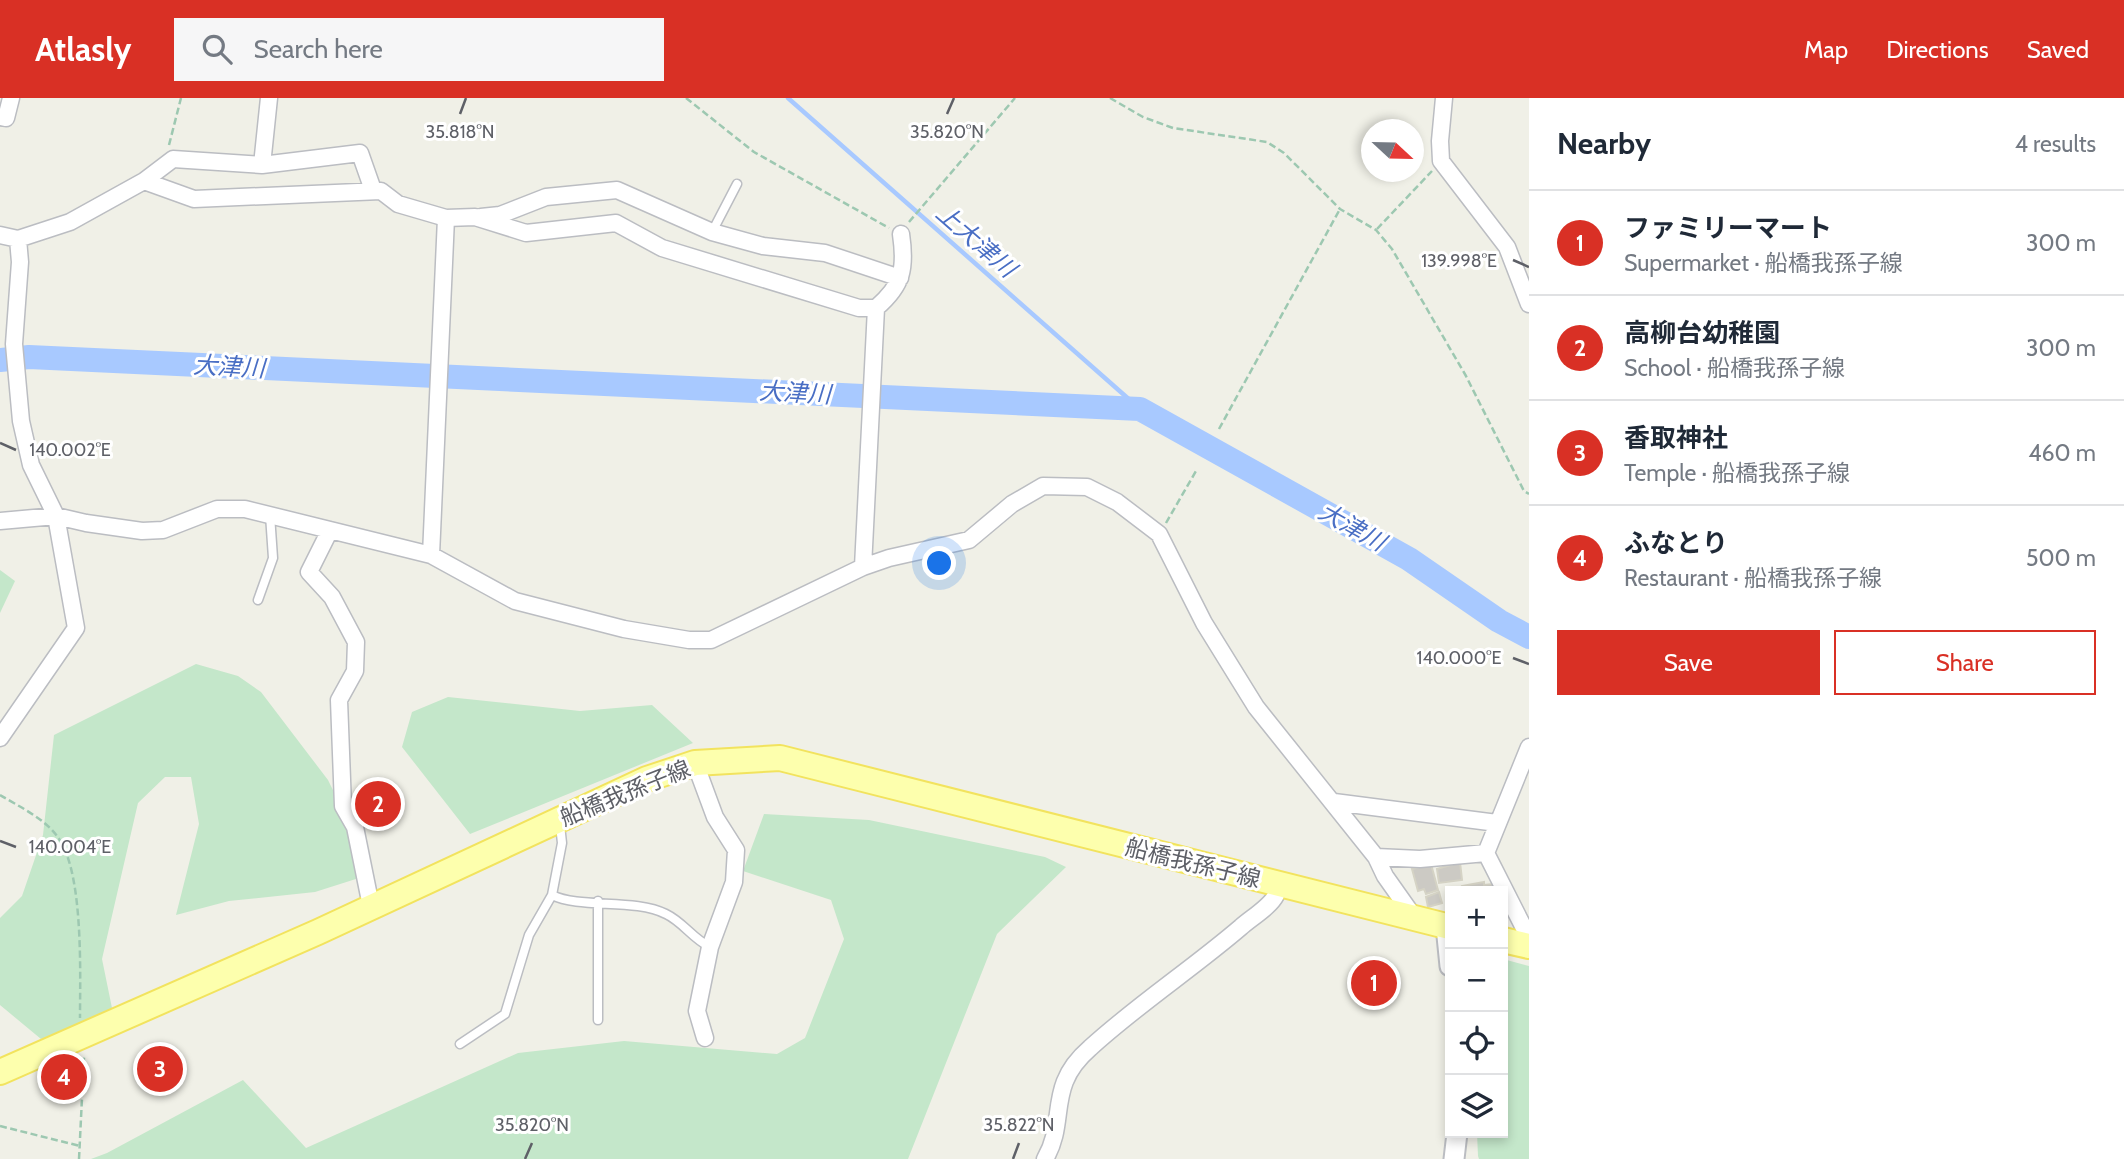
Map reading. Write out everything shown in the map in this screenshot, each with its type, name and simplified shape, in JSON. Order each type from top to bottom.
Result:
[{"type":"main road","name":"船橋我孫子線","points":[[0,1072],[83,1037],[559,818],[647,779],[695,763],[780,758],[1445,925]]},
{"type":"main road","points":[[1508,941],[1529,946]]},
{"type":"street","points":[[0,117],[6,118],[11,98]]},
{"type":"street","points":[[262,165],[269,98]]},
{"type":"street","points":[[1444,98],[1441,160],[1507,247],[1529,304]]},
{"type":"street","points":[[0,235],[18,239],[70,222],[144,181],[165,162],[178,159],[262,165],[360,153],[373,190]]},
{"type":"street","points":[[144,181],[194,199],[373,190],[381,191],[398,204],[446,218],[500,215],[546,197],[617,190],[712,232],[763,246],[825,253],[900,278]]},
{"type":"street","points":[[475,217],[526,233],[616,223],[662,248],[696,260],[859,308],[876,308],[889,297],[900,278],[905,268],[901,234]]},
{"type":"street","points":[[431,555],[446,218]]},
{"type":"street","points":[[0,738],[76,628],[56,516],[31,465],[21,421],[15,344],[20,261],[18,239]]},
{"type":"street","points":[[863,567],[876,308]]},
{"type":"street","points":[[0,521],[56,516],[142,530],[163,530],[230,507],[431,555],[515,601],[624,629],[690,640],[711,640],[863,567],[889,558],[969,540],[1019,499],[1043,486],[1073,485],[1096,490],[1117,502],[1159,534],[1203,622],[1256,708],[1376,857],[1385,876],[1415,918]]},
{"type":"street","points":[[330,530],[309,572],[332,597],[356,642],[355,671],[339,700],[343,806],[355,827],[371,906]]},
{"type":"street","points":[[1529,747],[1486,853],[1529,938]]},
{"type":"street","points":[[695,763],[715,817],[736,850],[734,882],[710,947],[697,1011],[705,1038]]},
{"type":"street","points":[[1334,802],[1497,823]]},
{"type":"street","points":[[1376,857],[1420,859],[1486,853]]},
{"type":"street","points":[[1045,1159],[1053,1137],[1057,1104],[1069,1069],[1089,1048],[1192,969],[1258,912],[1276,894],[1278,884]]},
{"type":"street","points":[[1454,1159],[1456,1138]]},
{"type":"lane","points":[[712,232],[737,184]]},
{"type":"lane","points":[[258,600],[273,558],[270,515]]},
{"type":"lane","points":[[460,1044],[505,1014],[529,935],[552,895],[562,843],[559,818]]},
{"type":"lane","points":[[552,895],[563,901],[598,901],[666,914],[696,941],[710,947]]},
{"type":"lane","points":[[598,901],[598,1020]]},
{"type":"path","points":[[165,162],[181,98]]},
{"type":"path","points":[[687,98],[754,152],[901,234]]},
{"type":"path","points":[[913,216],[1015,98]]},
{"type":"path","points":[[1110,98],[1143,117],[1173,128],[1267,142],[1284,153],[1340,209],[1376,230],[1392,248],[1466,376],[1524,491],[1529,494]]},
{"type":"path","points":[[1376,230],[1441,160]]},
{"type":"path","points":[[1219,429],[1340,209]]},
{"type":"path","points":[[1159,534],[1196,471]]},
{"type":"path","points":[[0,795],[56,834],[64,847],[74,890],[80,949],[83,1037],[79,1159]]},
{"type":"path","points":[[0,1126],[80,1146]]},
{"type":"green space","points":[[0,570],[15,581],[0,613]]},
{"type":"green space","points":[[196,664],[238,676],[261,692],[328,780],[352,829],[359,878],[315,892],[229,901],[176,915],[199,824],[191,777],[165,777],[138,803],[102,959],[113,1013],[41,1039],[0,1005],[0,918],[22,896],[43,835],[54,735]]},
{"type":"green space","points":[[448,697],[580,711],[652,705],[693,743],[470,834],[402,747],[412,712]]},
{"type":"green space","points":[[764,814],[869,820],[1045,857],[1066,867],[997,934],[908,1159],[91,1159],[243,1080],[306,1148],[518,1053],[624,1041],[777,1054],[805,1038],[844,939],[831,900],[743,871]]},
{"type":"green space","points":[[1508,960],[1529,966],[1529,1159],[1479,1159],[1477,1138],[1508,1138]]},
{"type":"building","points":[[1460,862],[1462,880],[1439,883],[1437,869]]},
{"type":"building","points":[[1431,864],[1438,890],[1426,894],[1424,889],[1418,891],[1412,869]]},
{"type":"building","points":[[1484,882],[1484,885],[1493,886],[1462,886]]},
{"type":"building","points":[[1439,892],[1442,903],[1428,907],[1426,897]]},
{"type":"building","points":[[1357,968],[1397,975],[1391,999],[1351,989]]},
{"type":"waterway","name":"上大津川","points":[[788,98],[1140,409]]},
{"type":"waterway","name":"大津川","points":[[0,360],[29,357],[1140,409],[1409,559],[1499,621],[1529,637]]},
{"type":"place","name":"高柳台幼稚園","points":[[378,804]]},
{"type":"place","name":"ファミリーマート","points":[[1374,983]]},
{"type":"place","name":"香取神社","points":[[160,1069]]},
{"type":"place","name":"ふなとり","points":[[64,1077]]}]
